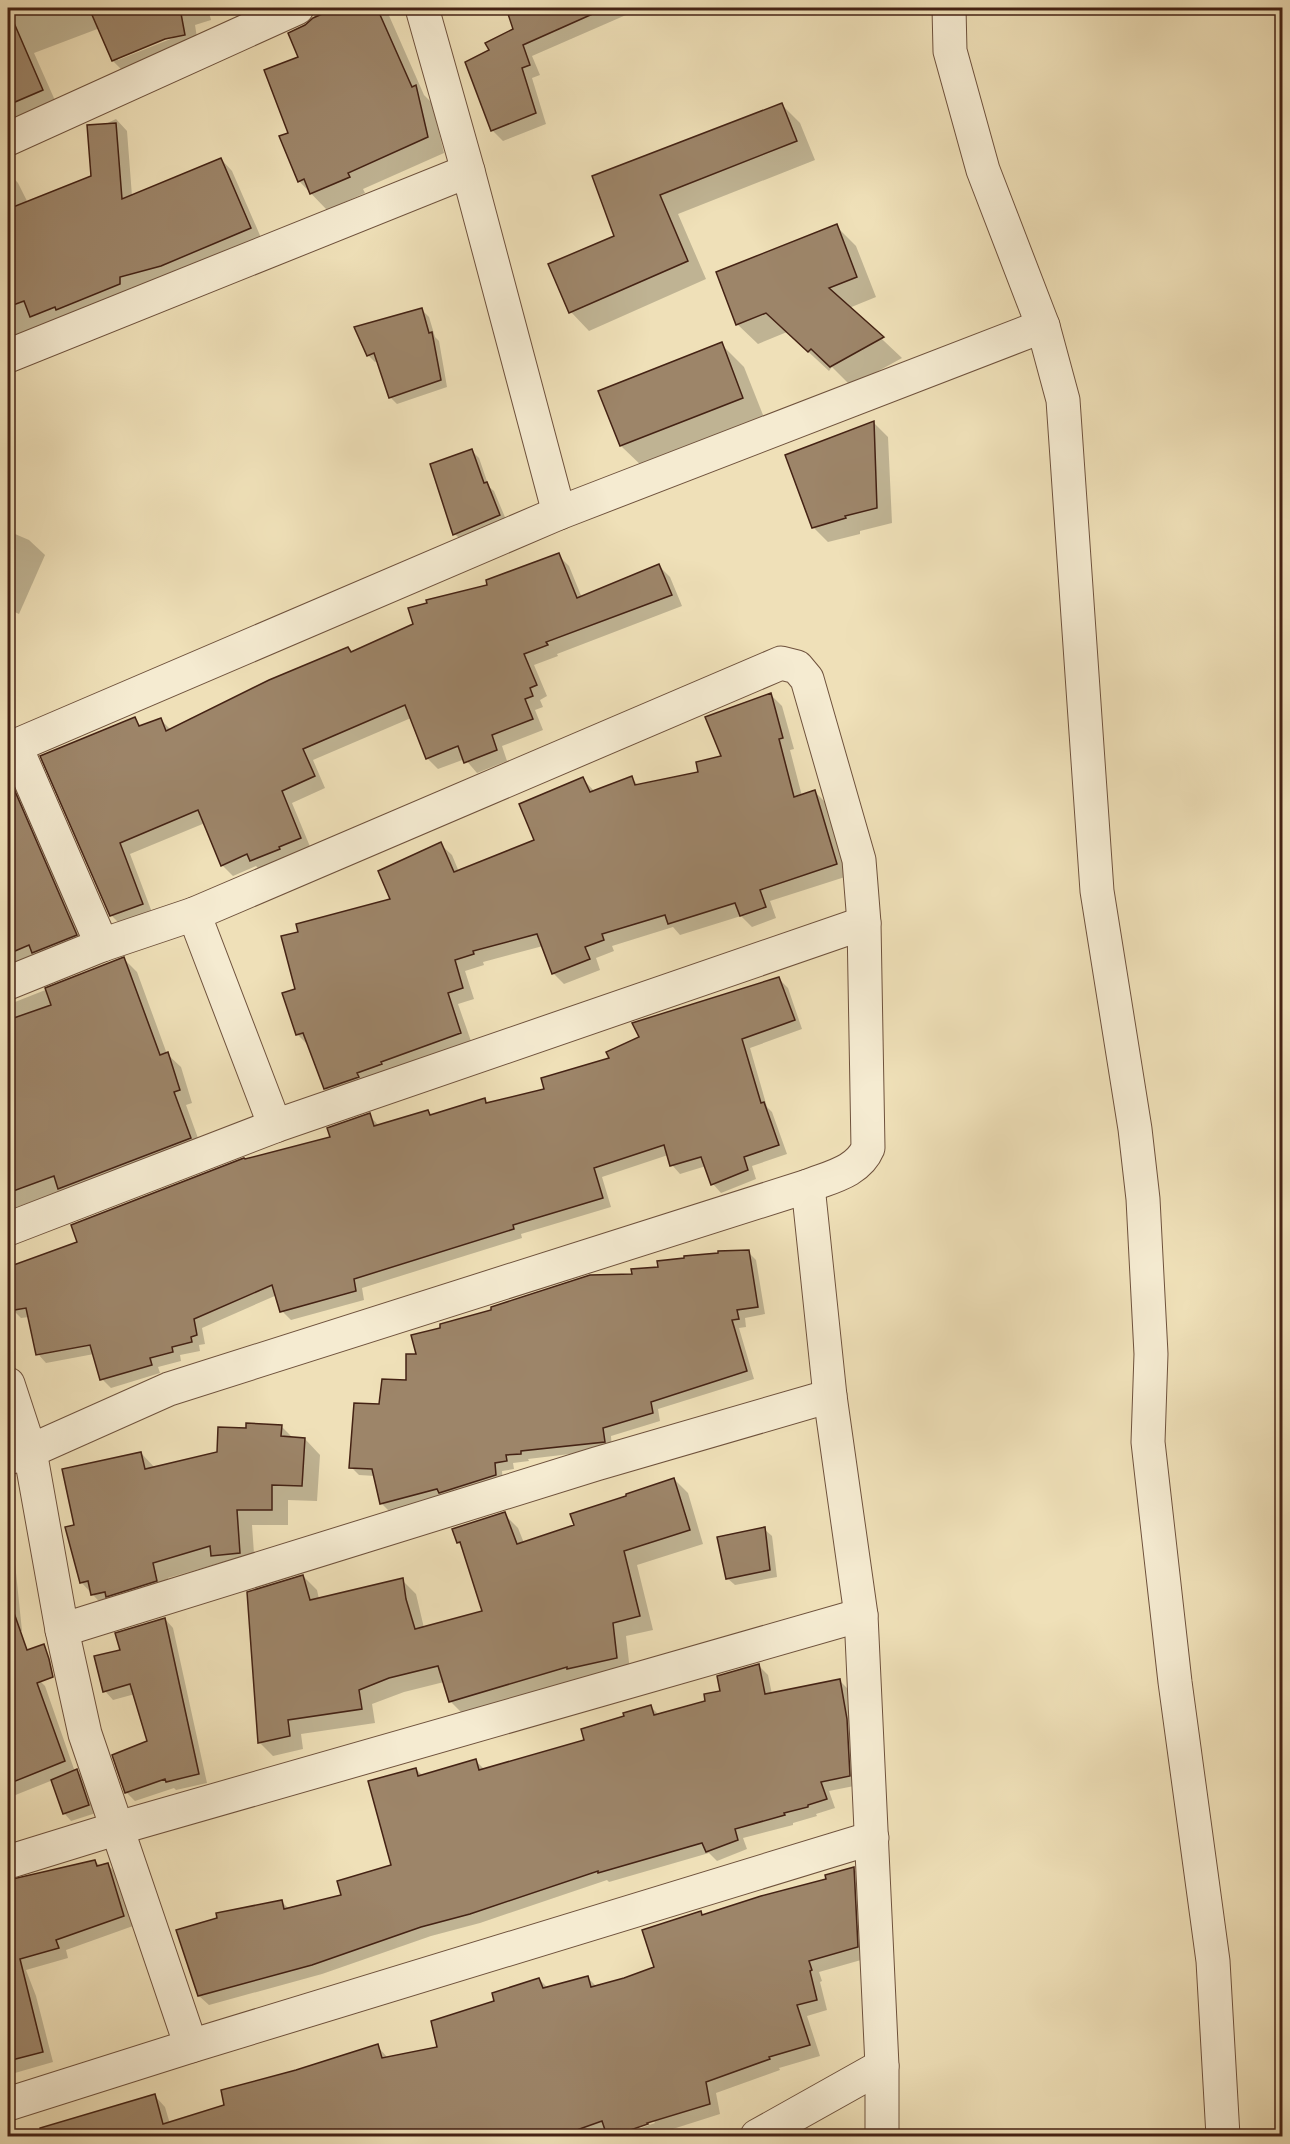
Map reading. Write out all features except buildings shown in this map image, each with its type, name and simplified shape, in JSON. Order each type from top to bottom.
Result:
[{"type":"street","points":[[8,139],[297,8]]},
{"type":"street","points":[[422,8],[559,513]]},
{"type":"street","points":[[949,8],[950,51],[983,170],[1043,326],[1063,400],[1097,891],[1135,1129],[1143,1199],[1151,1354],[1148,1442],[1175,1683],[1213,1961],[1223,2136]]},
{"type":"street","points":[[8,356],[468,171]]},
{"type":"street","points":[[102,945],[11,747],[559,513],[1043,326]]},
{"type":"street","points":[[8,983],[102,945],[194,914],[781,663],[797,667],[807,679],[859,860],[864,923],[868,1148],[864,1156],[852,1168],[808,1186],[169,1389],[19,1454]]},
{"type":"street","points":[[194,914],[275,1126]]},
{"type":"street","points":[[8,1229],[275,1126],[864,923]]},
{"type":"street","points":[[808,1186],[830,1396],[861,1615],[882,2066],[882,2136]]},
{"type":"street","points":[[8,1384],[19,1454],[85,1734],[191,2046]]},
{"type":"street","points":[[62,1630],[585,1467],[830,1396]]},
{"type":"street","points":[[8,1862],[118,1828],[861,1615]]},
{"type":"street","points":[[8,2104],[872,1838]]},
{"type":"street","points":[[757,2136],[882,2066]]}]
